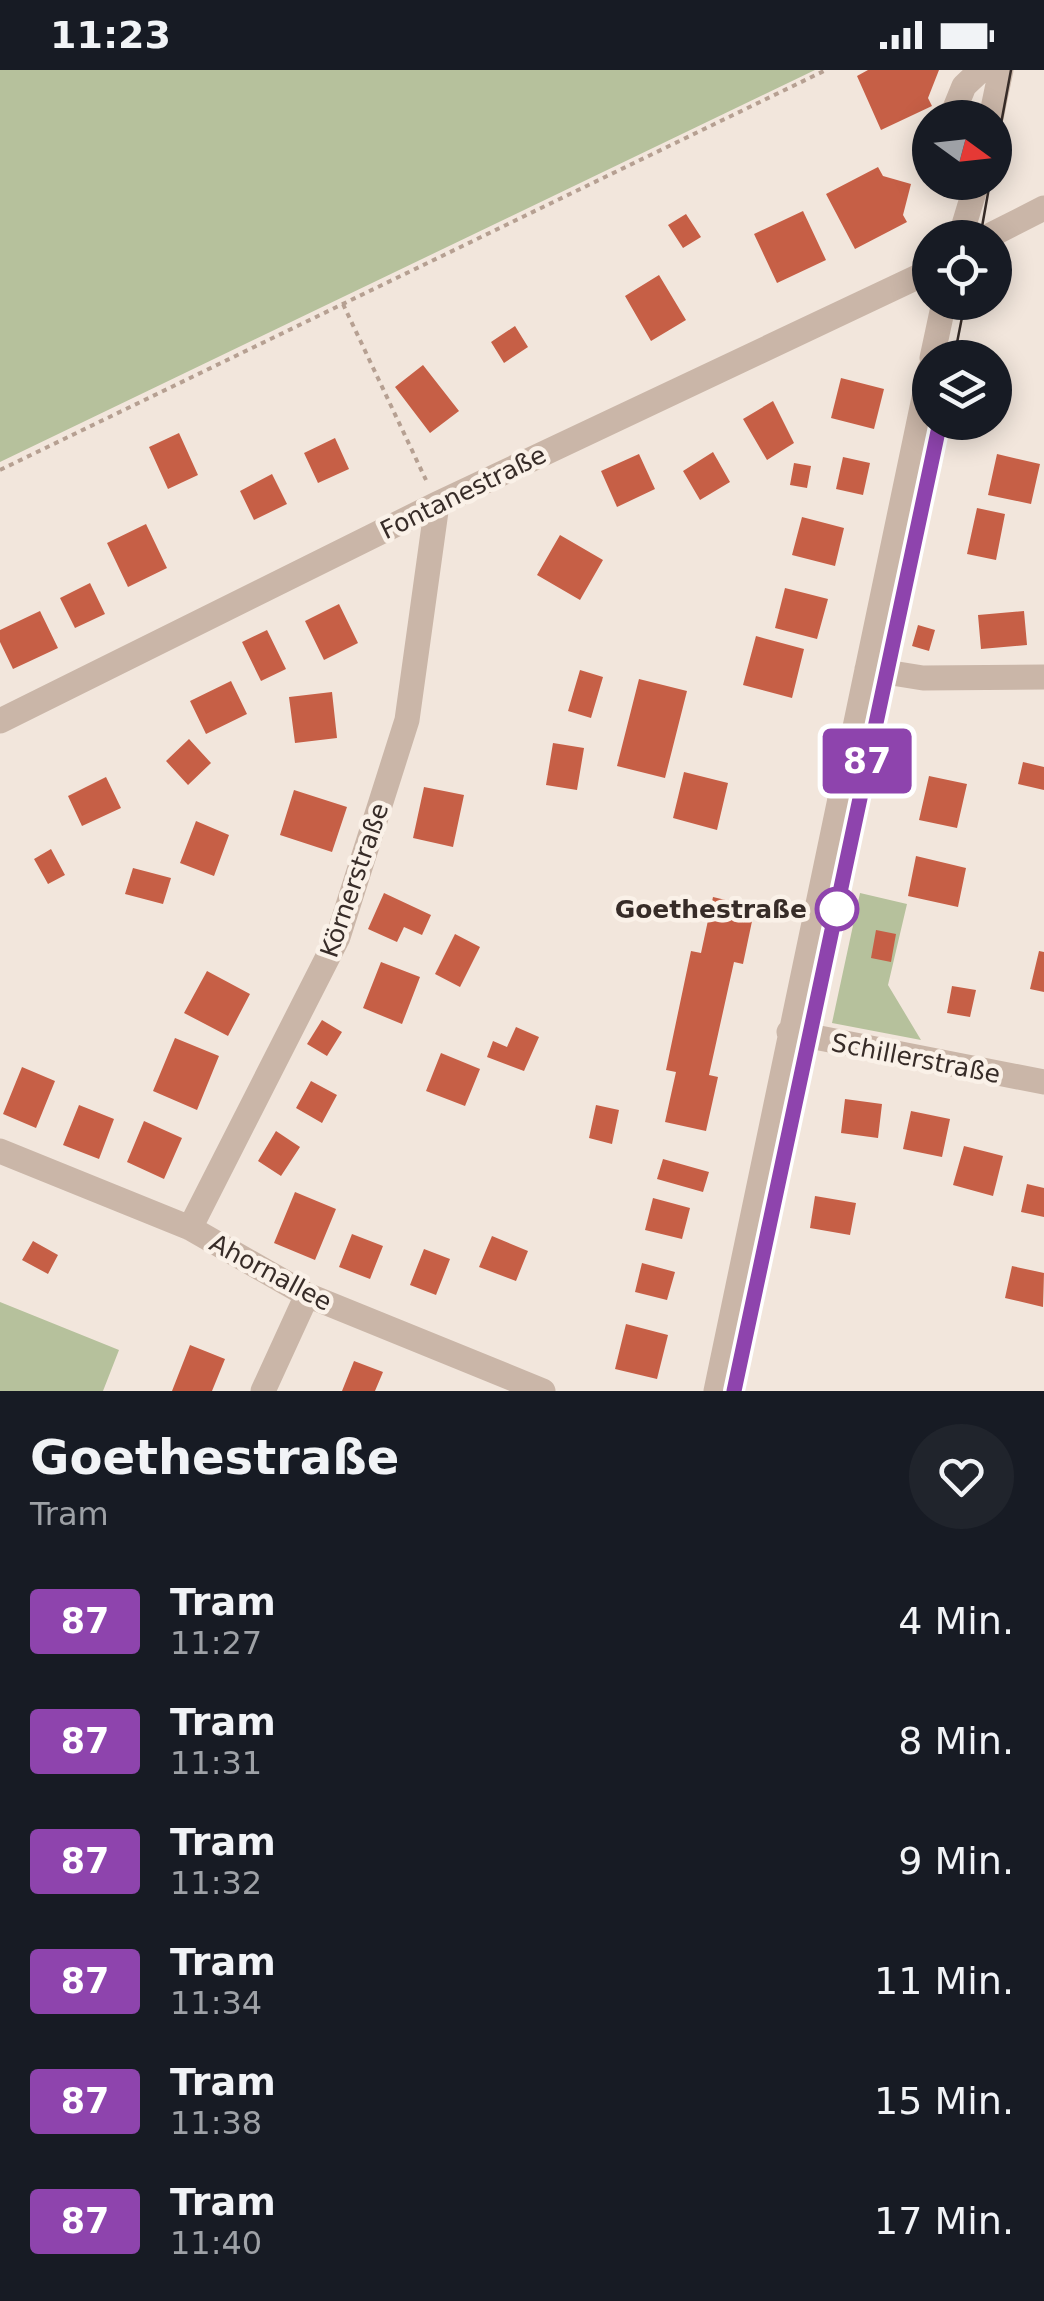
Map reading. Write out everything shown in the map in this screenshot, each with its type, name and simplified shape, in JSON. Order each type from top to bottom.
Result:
[{"type":"street","points":[[958,100],[964,86],[981,70]]},
{"type":"street","points":[[995,100],[1001,70]]},
{"type":"street","points":[[1012,224],[1044,208]]},
{"type":"street","name":"Fontanestraße","points":[[0,721],[437,504],[912,280]]},
{"type":"street","points":[[716,1391],[915,440]]},
{"type":"street","name":"Körnerstraße","points":[[190,1228],[338,937],[407,720],[437,504]]},
{"type":"street","points":[[868,669],[924,678],[1044,677]]},
{"type":"street","name":"Schillerstraße","points":[[789,1032],[1044,1082]]},
{"type":"street","name":"Ahornallee","points":[[0,1152],[190,1228],[308,1294],[543,1391]]},
{"type":"street","points":[[263,1391],[308,1294]]},
{"type":"path","points":[[0,470],[826,70]]},
{"type":"path","points":[[342,304],[437,504]]},
{"type":"green space","points":[[0,70],[815,70],[0,462]]},
{"type":"green space","points":[[860,893],[907,904],[888,985],[921,1040],[832,1023]]},
{"type":"green space","points":[[0,1302],[119,1350],[103,1391],[0,1391]]},
{"type":"building","points":[[868,70],[939,70],[929,100],[912,100],[912,115],[881,130],[857,76]]},
{"type":"building","points":[[878,167],[883,176],[911,184],[903,215],[907,222],[855,249],[826,194]]},
{"type":"building","points":[[803,211],[826,260],[777,283],[754,234]]},
{"type":"building","points":[[686,214],[701,237],[683,248],[668,225]]},
{"type":"building","points":[[659,275],[686,320],[651,341],[625,296]]},
{"type":"building","points":[[515,326],[528,347],[504,363],[491,342]]},
{"type":"building","points":[[423,365],[459,411],[430,433],[395,387]]},
{"type":"building","points":[[841,378],[884,389],[874,429],[831,418]]},
{"type":"building","points":[[773,401],[794,443],[767,460],[743,419]]},
{"type":"building","points":[[179,433],[198,475],[168,489],[149,447]]},
{"type":"building","points":[[335,438],[349,469],[318,483],[304,453]]},
{"type":"building","points":[[713,452],[730,482],[700,500],[683,471]]},
{"type":"building","points":[[639,454],[655,489],[617,507],[601,471]]},
{"type":"building","points":[[997,454],[1040,464],[1031,504],[988,495]]},
{"type":"building","points":[[843,457],[870,463],[863,495],[836,489]]},
{"type":"building","points":[[794,463],[811,466],[807,488],[790,485]]},
{"type":"building","points":[[272,474],[287,504],[254,520],[240,491]]},
{"type":"building","points":[[977,508],[1005,514],[996,560],[967,554]]},
{"type":"building","points":[[802,517],[844,528],[835,566],[792,555]]},
{"type":"building","points":[[146,524],[167,568],[128,587],[107,543]]},
{"type":"building","points":[[560,535],[603,560],[580,600],[537,575]]},
{"type":"building","points":[[90,583],[105,614],[75,628],[60,598]]},
{"type":"building","points":[[785,588],[828,599],[817,639],[775,628]]},
{"type":"building","points":[[339,604],[358,643],[324,660],[305,621]]},
{"type":"building","points":[[40,611],[58,648],[13,669],[0,642],[0,630]]},
{"type":"building","points":[[1024,611],[1027,645],[981,649],[978,615]]},
{"type":"building","points":[[918,625],[935,630],[929,651],[912,646]]},
{"type":"building","points":[[267,630],[286,669],[261,681],[242,642]]},
{"type":"building","points":[[756,636],[804,649],[792,698],[743,685]]},
{"type":"building","points":[[580,670],[603,677],[591,718],[568,711]]},
{"type":"building","points":[[639,679],[687,691],[665,778],[617,766]]},
{"type":"building","points":[[231,681],[247,714],[206,734],[190,701]]},
{"type":"building","points":[[332,692],[337,738],[295,743],[289,697]]},
{"type":"building","points":[[189,739],[211,763],[188,785],[166,761]]},
{"type":"building","points":[[553,743],[584,748],[577,790],[546,785]]},
{"type":"building","points":[[1023,762],[1044,767],[1044,790],[1018,784]]},
{"type":"building","points":[[684,772],[728,783],[717,830],[673,818]]},
{"type":"building","points":[[929,776],[967,784],[957,828],[919,820]]},
{"type":"building","points":[[106,777],[121,808],[82,826],[68,796]]},
{"type":"building","points":[[424,787],[464,795],[453,847],[413,838]]},
{"type":"building","points":[[294,790],[347,807],[332,852],[280,835]]},
{"type":"building","points":[[196,821],[229,835],[214,876],[180,863]]},
{"type":"building","points":[[51,849],[65,875],[48,884],[34,859]]},
{"type":"building","points":[[916,856],[966,868],[958,907],[908,896]]},
{"type":"building","points":[[133,868],[171,878],[163,904],[125,894]]},
{"type":"building","points":[[384,893],[431,915],[422,935],[404,927],[397,942],[368,929]]},
{"type":"building","points":[[713,897],[755,907],[743,964],[734,962],[709,1075],[718,1077],[706,1131],[665,1122],[676,1072],[666,1070],[691,951],[701,953]]},
{"type":"building","points":[[876,930],[896,934],[891,962],[871,958]]},
{"type":"building","points":[[455,934],[480,947],[460,987],[435,974]]},
{"type":"building","points":[[1039,951],[1044,952],[1044,992],[1030,989]]},
{"type":"building","points":[[381,962],[420,977],[402,1024],[363,1008]]},
{"type":"building","points":[[207,971],[250,994],[228,1036],[184,1013]]},
{"type":"building","points":[[952,986],[976,990],[970,1017],[947,1013]]},
{"type":"building","points":[[322,1020],[342,1032],[327,1056],[307,1044]]},
{"type":"building","points":[[516,1027],[539,1037],[524,1071],[487,1057],[493,1041],[507,1047]]},
{"type":"building","points":[[175,1038],[219,1056],[197,1110],[153,1091]]},
{"type":"building","points":[[441,1053],[480,1069],[465,1106],[426,1091]]},
{"type":"building","points":[[22,1067],[55,1081],[36,1128],[3,1114]]},
{"type":"building","points":[[311,1081],[337,1095],[322,1123],[296,1108]]},
{"type":"building","points":[[845,1099],[882,1104],[878,1138],[841,1133]]},
{"type":"building","points":[[79,1105],[114,1119],[99,1159],[63,1145]]},
{"type":"building","points":[[596,1105],[619,1110],[612,1144],[589,1138]]},
{"type":"building","points":[[911,1111],[950,1119],[942,1157],[903,1149]]},
{"type":"building","points":[[144,1121],[182,1138],[164,1179],[127,1162]]},
{"type":"building","points":[[276,1131],[300,1147],[281,1176],[258,1161]]},
{"type":"building","points":[[964,1146],[1003,1156],[993,1196],[953,1185]]},
{"type":"building","points":[[663,1159],[709,1172],[703,1192],[657,1179]]},
{"type":"building","points":[[1027,1184],[1044,1188],[1044,1217],[1021,1212]]},
{"type":"building","points":[[295,1192],[336,1209],[315,1260],[274,1243]]},
{"type":"building","points":[[815,1196],[856,1203],[850,1235],[810,1228]]},
{"type":"building","points":[[653,1198],[690,1208],[682,1239],[645,1230]]},
{"type":"building","points":[[352,1234],[383,1246],[370,1279],[339,1267]]},
{"type":"building","points":[[492,1236],[528,1251],[516,1281],[479,1267]]},
{"type":"building","points":[[33,1241],[58,1255],[48,1274],[22,1260]]},
{"type":"building","points":[[424,1249],[450,1259],[436,1295],[410,1285]]},
{"type":"building","points":[[642,1263],[675,1272],[667,1300],[635,1292]]},
{"type":"building","points":[[1012,1266],[1044,1273],[1043,1307],[1005,1298]]},
{"type":"building","points":[[626,1324],[668,1335],[657,1379],[615,1369]]},
{"type":"building","points":[[190,1345],[225,1359],[212,1391],[172,1391]]},
{"type":"building","points":[[354,1361],[383,1372],[375,1391],[342,1391]]},
{"type":"tram line","points":[[1005,100],[1011,70]]},
{"type":"tram line","points":[[983,220],[987,200]]},
{"type":"tram line","points":[[958,340],[961,320]]},
{"type":"tram line","points":[[734,1391],[936,440]]},
{"type":"tram line","name":"87","points":[[734,1391],[936,440]]},
{"type":"place","name":"Goethestraße","points":[[837,909]]}]
